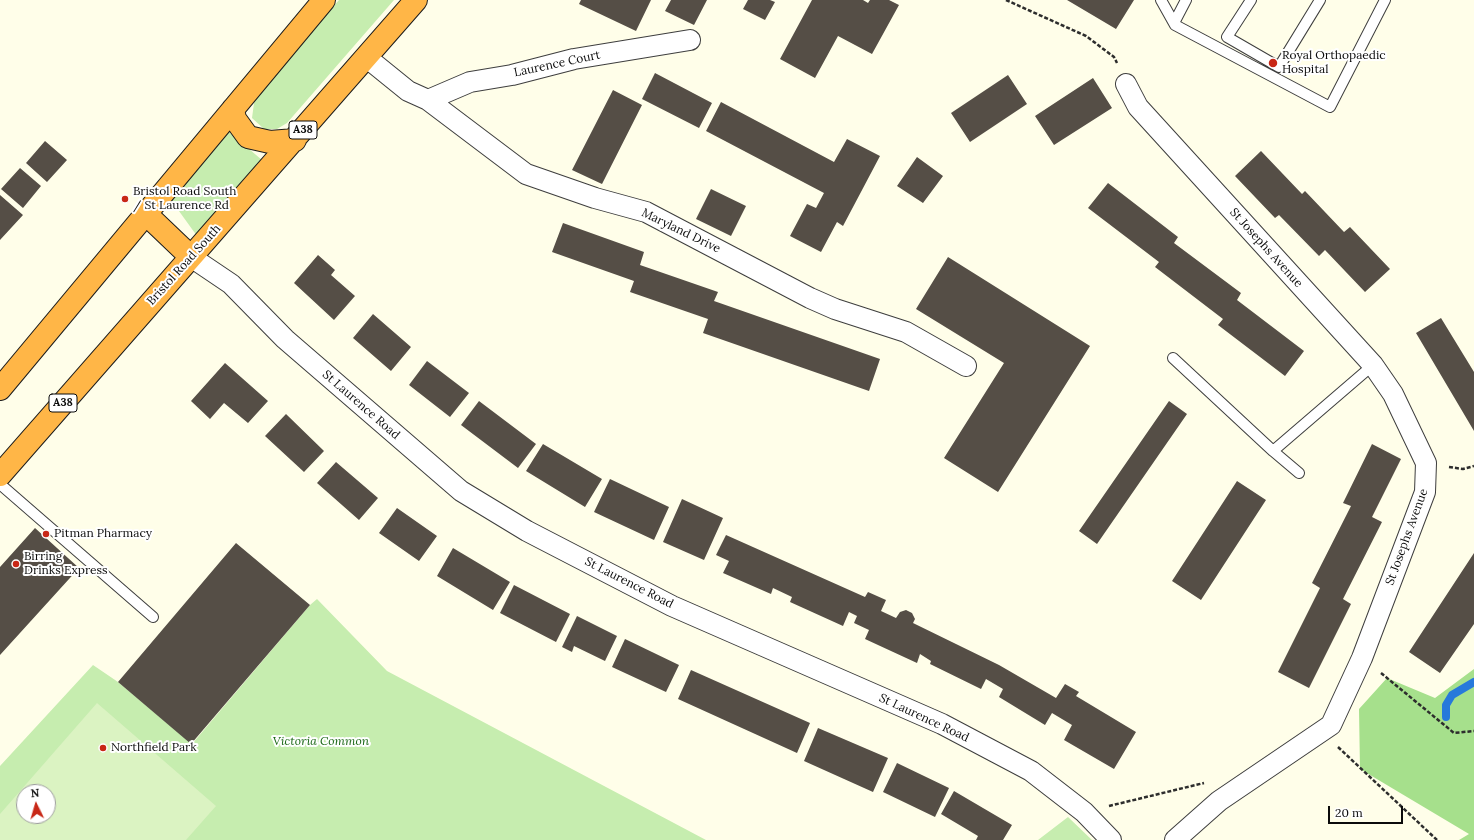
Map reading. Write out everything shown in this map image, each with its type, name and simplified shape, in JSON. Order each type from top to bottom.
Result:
[{"type":"highway","points":[[0,389],[324,0]]},
{"type":"highway","name":"Bristol Road South","points":[[0,475],[295,140],[416,0]]},
{"type":"highway","points":[[233,109],[235,119],[248,138],[270,142],[295,140]]},
{"type":"highway","points":[[146,214],[191,257]]},
{"type":"street","name":"Laurence Court","points":[[428,100],[470,82],[512,75],[574,59],[690,40]]},
{"type":"street","name":"Maryland Drive","points":[[366,57],[408,91],[428,100],[526,174],[595,198],[646,212],[810,298],[836,309],[906,332],[966,366]]},
{"type":"street","name":"St Josephs Avenue","points":[[1126,84],[1138,107],[1373,365],[1393,394],[1426,463],[1425,492],[1362,658],[1331,725],[1219,801],[1175,840]]},
{"type":"street","name":"St Laurence Road","points":[[191,257],[231,284],[285,339],[461,491],[527,530],[672,606],[942,724],[1031,771],[1084,812],[1111,840]]},
{"type":"lane","points":[[1161,0],[1175,25],[1330,107],[1385,0]]},
{"type":"lane","points":[[1174,22],[1186,0]]},
{"type":"lane","points":[[1220,49],[1251,0]]},
{"type":"lane","points":[[1227,37],[1279,67],[1320,0]]},
{"type":"lane","points":[[1173,358],[1298,473]]},
{"type":"lane","points":[[1273,450],[1373,365]]},
{"type":"lane","points":[[0,484],[153,617]]},
{"type":"path","points":[[1006,0],[1086,36],[1114,57],[1126,84]]},
{"type":"path","points":[[1362,658],[1454,733],[1474,731]]},
{"type":"path","points":[[1322,731],[1436,840]]},
{"type":"path","points":[[1084,812],[1205,782]]},
{"type":"green space","points":[[339,0],[394,0],[287,123],[277,129],[264,129],[252,118],[255,96]]},
{"type":"green space","points":[[229,132],[262,160],[197,236],[171,200]]},
{"type":"green space","name":"Victoria Common","points":[[317,599],[387,671],[706,840],[0,840],[0,766],[93,665],[118,682],[192,744],[310,605]]},
{"type":"green space","points":[[1474,669],[1474,840],[1459,840],[1469,834],[1360,769],[1359,709],[1387,678],[1435,698]]},
{"type":"green space","name":"Northfield Park","points":[[97,703],[216,806],[186,840],[0,840],[0,814],[16,796],[16,824],[56,824],[56,784],[26,784]]},
{"type":"green space","points":[[1068,817],[1092,840],[1038,840]]},
{"type":"building","points":[[581,0],[651,0],[636,31],[579,4]]},
{"type":"building","points":[[671,0],[707,0],[694,25],[665,11]]},
{"type":"building","points":[[748,0],[770,0],[775,2],[765,20],[743,9]]},
{"type":"building","points":[[812,0],[863,0],[868,3],[870,0],[889,0],[899,5],[872,54],[838,36],[815,78],[780,59]]},
{"type":"building","points":[[1067,0],[1134,0],[1116,29]]},
{"type":"building","points":[[655,73],[712,103],[699,128],[642,99]]},
{"type":"building","points":[[1008,75],[1027,104],[970,142],[951,113]]},
{"type":"building","points":[[1093,78],[1112,108],[1054,145],[1035,116]]},
{"type":"building","points":[[613,90],[642,105],[602,184],[572,170]]},
{"type":"building","points":[[721,102],[834,162],[847,139],[880,156],[843,226],[837,222],[821,252],[790,236],[807,204],[816,208],[824,193],[706,131]]},
{"type":"building","points":[[45,141],[67,160],[47,182],[26,163]]},
{"type":"building","points":[[1261,151],[1302,194],[1305,191],[1344,232],[1350,227],[1390,269],[1365,292],[1325,250],[1319,256],[1279,215],[1275,218],[1235,176]]},
{"type":"building","points":[[917,157],[943,176],[923,203],[897,186]]},
{"type":"building","points":[[20,168],[41,186],[23,208],[1,189]]},
{"type":"building","points":[[1108,183],[1178,237],[1174,243],[1241,293],[1237,300],[1304,351],[1285,376],[1218,325],[1223,319],[1155,267],[1159,262],[1088,208]]},
{"type":"building","points":[[711,189],[746,206],[731,236],[696,219]]},
{"type":"building","points":[[0,195],[23,215],[0,240]]},
{"type":"building","points":[[563,223],[644,252],[640,265],[718,292],[714,301],[880,359],[869,391],[703,333],[708,319],[630,292],[634,281],[552,252]]},
{"type":"building","points":[[318,255],[335,270],[331,275],[355,296],[334,320],[294,283]]},
{"type":"building","points":[[948,257],[1090,346],[998,492],[944,458],[1004,363],[916,309]]},
{"type":"building","points":[[373,314],[411,347],[391,371],[353,338]]},
{"type":"building","points":[[1441,318],[1474,372],[1474,431],[1416,333]]},
{"type":"building","points":[[427,361],[469,393],[450,417],[409,385]]},
{"type":"building","points":[[225,363],[268,401],[248,423],[224,403],[210,419],[191,401]]},
{"type":"building","points":[[479,401],[536,444],[518,468],[461,425]]},
{"type":"building","points":[[1169,401],[1187,414],[1097,544],[1079,531]]},
{"type":"building","points":[[286,414],[324,451],[304,472],[265,436]]},
{"type":"building","points":[[543,444],[602,479],[585,507],[526,471]]},
{"type":"building","points":[[1372,444],[1401,459],[1372,517],[1382,522],[1343,599],[1351,604],[1309,688],[1278,672],[1320,588],[1312,583],[1351,506],[1343,503]]},
{"type":"building","points":[[336,462],[378,498],[359,520],[317,483]]},
{"type":"building","points":[[610,479],[669,507],[654,540],[594,512]]},
{"type":"building","points":[[1237,481],[1266,500],[1201,600],[1172,581]]},
{"type":"building","points":[[682,499],[723,518],[704,560],[663,542]]},
{"type":"building","points":[[397,508],[437,536],[419,561],[379,533]]},
{"type":"building","points":[[35,528],[79,568],[0,655],[0,567]]},
{"type":"building","points":[[726,535],[865,597],[868,592],[886,600],[881,611],[896,618],[900,612],[906,610],[912,613],[915,619],[913,623],[999,665],[1056,698],[1065,684],[1079,692],[1076,696],[1136,732],[1114,769],[1064,740],[1072,725],[1052,713],[1045,725],[999,697],[1003,689],[986,679],[981,689],[930,664],[931,661],[920,654],[917,663],[865,639],[869,630],[854,623],[857,616],[849,612],[843,626],[790,602],[792,597],[773,588],[771,594],[723,573],[729,561],[716,555]]},
{"type":"building","points":[[236,543],[310,605],[191,744],[118,682]]},
{"type":"building","points":[[453,548],[510,582],[493,610],[437,576]]},
{"type":"building","points":[[1474,553],[1474,624],[1440,673],[1409,652]]},
{"type":"building","points":[[514,585],[570,614],[556,642],[500,613]]},
{"type":"building","points":[[577,616],[617,636],[605,661],[574,646],[572,652],[562,647]]},
{"type":"building","points":[[625,639],[679,665],[666,692],[612,667]]},
{"type":"building","points":[[691,670],[810,723],[797,753],[678,699]]},
{"type":"building","points":[[818,728],[888,758],[873,792],[804,761]]},
{"type":"building","points":[[897,763],[949,788],[935,817],[883,792]]},
{"type":"building","points":[[954,791],[1012,825],[1003,840],[976,840],[978,836],[941,814]]},
{"type":"waterway","points":[[1446,717],[1446,705],[1452,695],[1474,682]]},
{"type":"place","name":"Royal Orthopaedic Hospital","points":[[1273,63]]},
{"type":"place","name":"Bristol Road South / St Laurence Rd","points":[[125,199]]},
{"type":"place","name":"Pitman Pharmacy","points":[[46,534]]},
{"type":"place","name":"Birring Drinks Express","points":[[16,564]]},
{"type":"place","name":"Northfield Park","points":[[103,748]]}]
